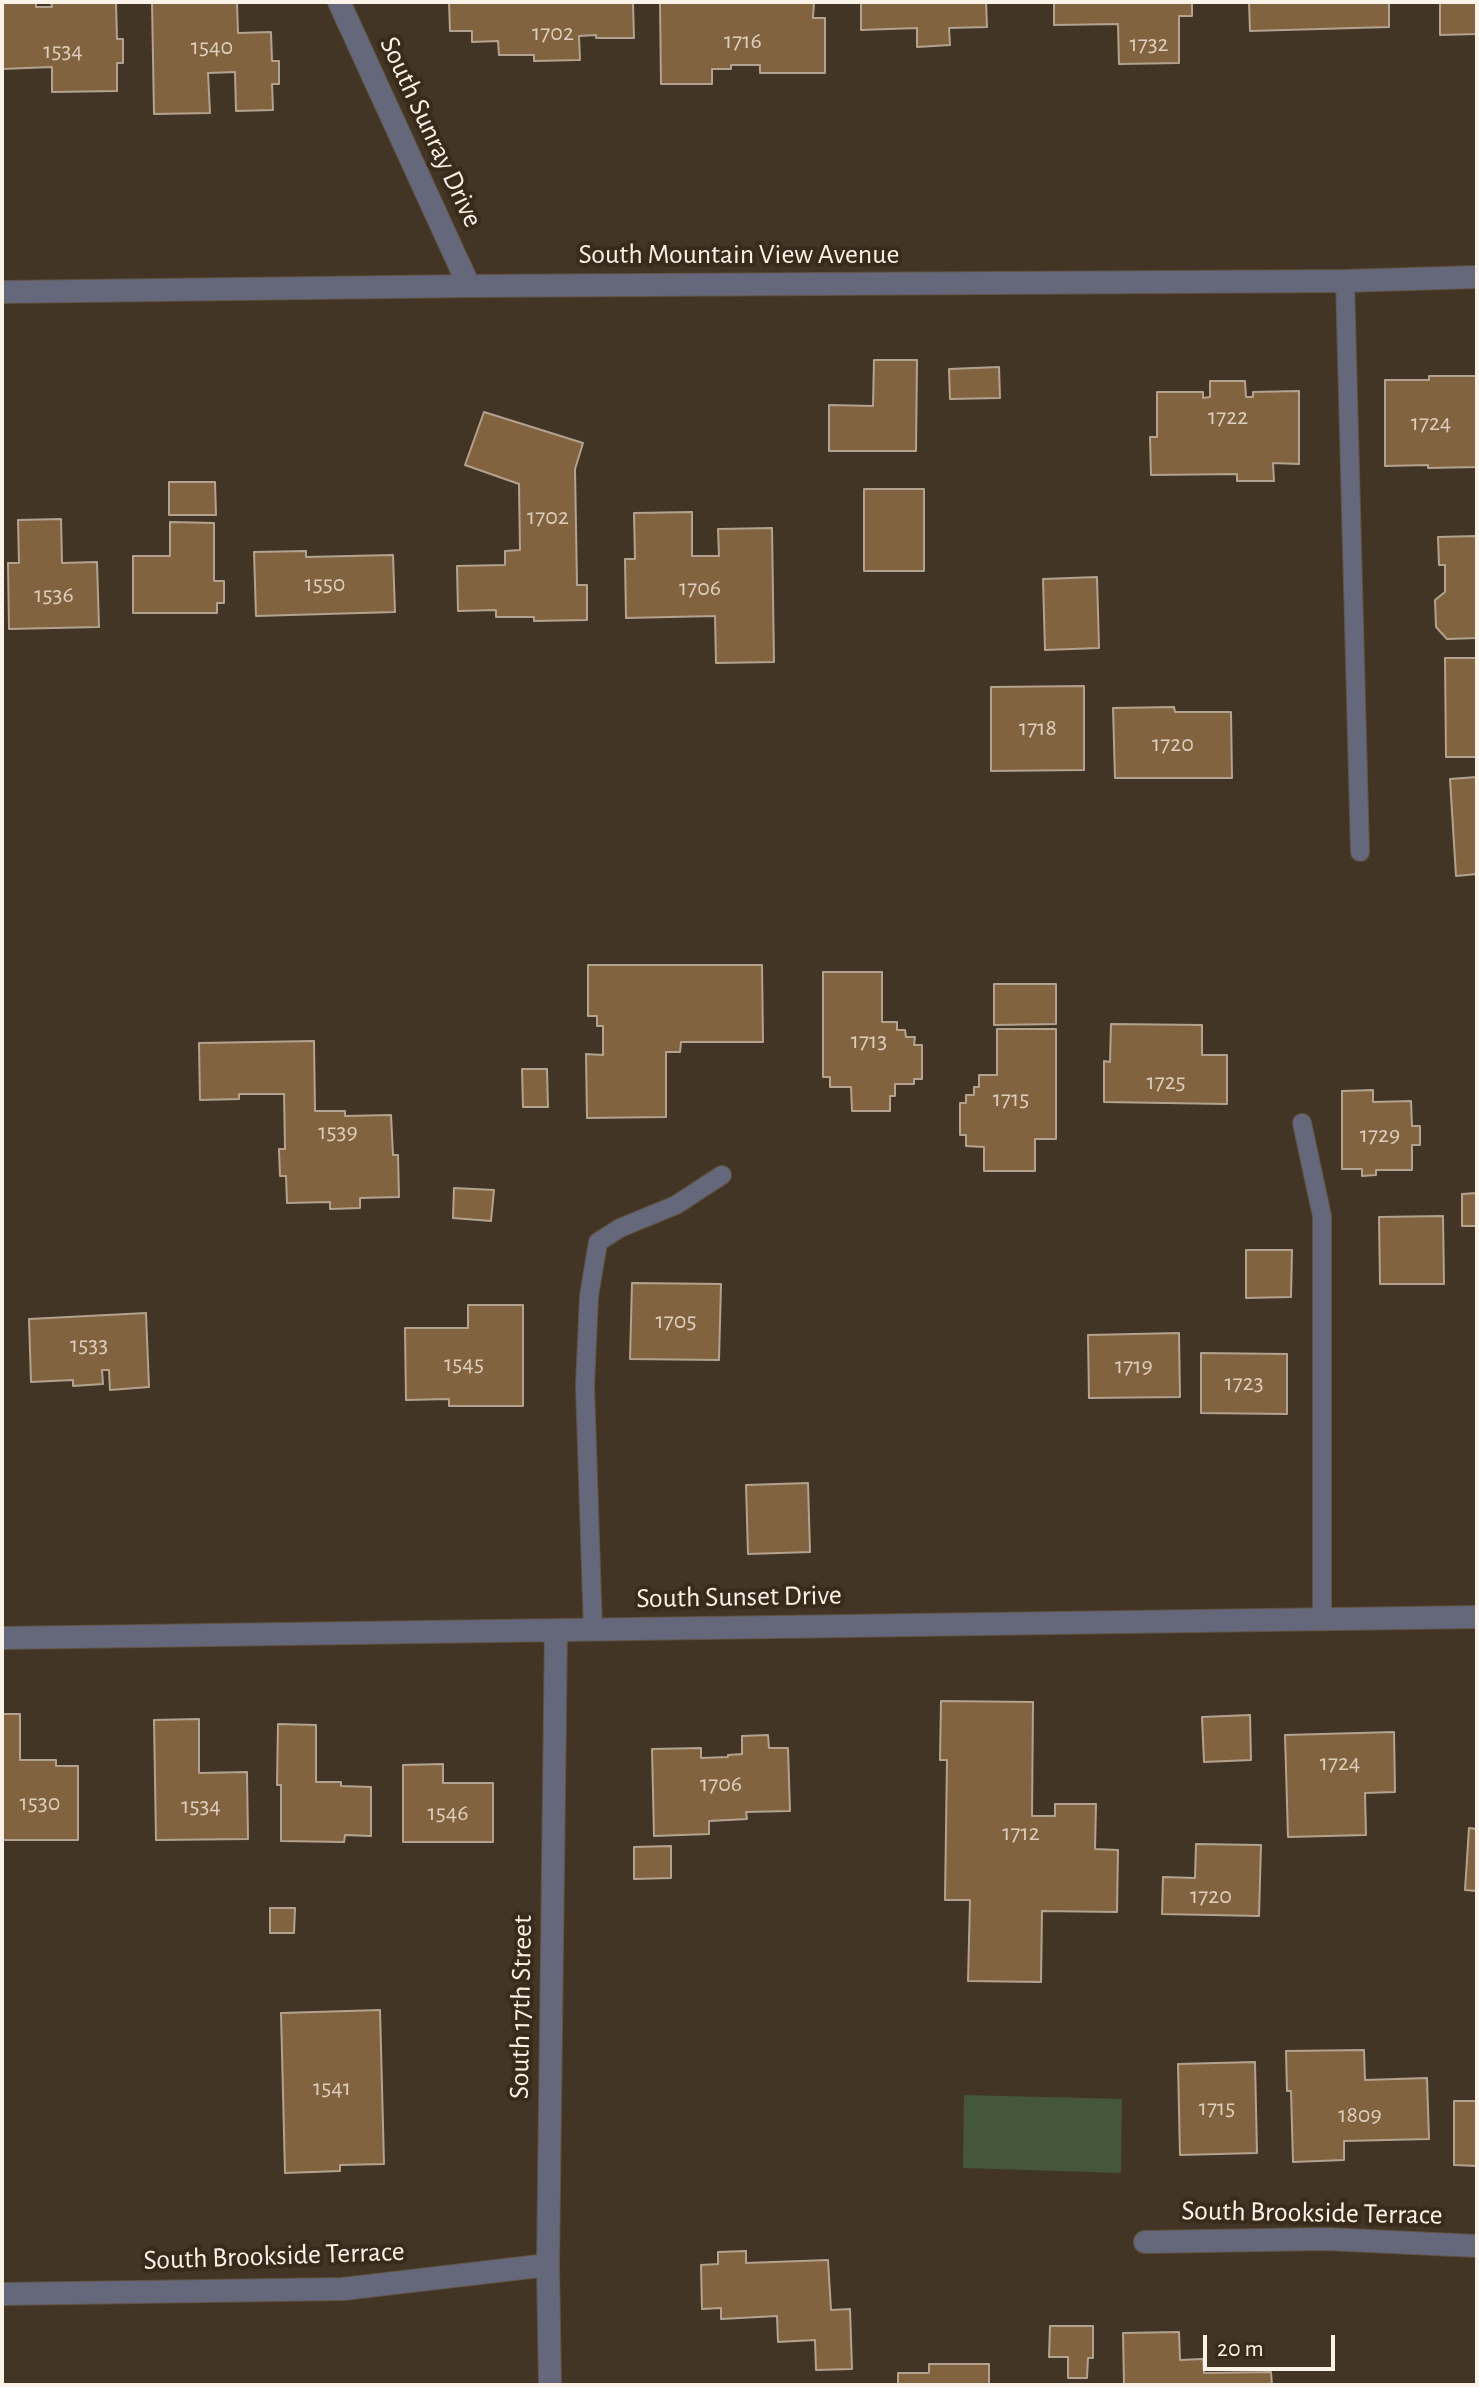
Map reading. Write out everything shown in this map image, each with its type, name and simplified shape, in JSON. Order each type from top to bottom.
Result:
[{"type":"street","name":"South Sunray Drive","points":[[339,2],[469,286]]},
{"type":"street","name":"South Mountain View Avenue","points":[[2,292],[1345,281],[1477,277]]},
{"type":"street","name":"South Sunset Drive","points":[[2,1638],[1477,1617]]},
{"type":"street","name":"South 17th Street","points":[[550,2385],[548,2265],[556,1630]]},
{"type":"street","name":"South Brookside Terrace","points":[[1145,2242],[1326,2239],[1477,2246]]},
{"type":"street","name":"South Brookside Terrace","points":[[2,2294],[343,2289],[548,2265]]},
{"type":"lane","points":[[1345,281],[1360,852]]},
{"type":"lane","points":[[1302,1123],[1322,1216],[1322,1618]]},
{"type":"lane","points":[[593,1630],[585,1386],[589,1296],[598,1242],[620,1228],[676,1205],[722,1175]]},
{"type":"green space","points":[[964,2095],[1122,2099],[1121,2173],[963,2168]]},
{"type":"building","points":[[2,2],[36,2],[36,7],[52,7],[51,2],[116,2],[117,39],[123,39],[123,63],[117,63],[117,91],[52,92],[52,67],[2,69]]},
{"type":"building","points":[[152,2],[237,2],[238,33],[271,32],[272,61],[279,61],[279,84],[272,84],[273,110],[236,111],[235,72],[208,73],[210,113],[154,114]]},
{"type":"building","points":[[449,2],[633,2],[634,38],[579,36],[580,60],[534,61],[534,55],[499,55],[498,41],[472,42],[472,31],[450,31]]},
{"type":"building","points":[[660,2],[814,2],[813,18],[825,18],[825,73],[760,73],[760,65],[731,65],[731,69],[712,69],[712,84],[661,84]]},
{"type":"building","points":[[861,2],[986,2],[987,27],[949,28],[950,45],[917,47],[917,28],[861,30]]},
{"type":"building","points":[[1054,2],[1192,2],[1192,16],[1179,16],[1179,63],[1119,64],[1118,24],[1054,25]]},
{"type":"building","points":[[1249,2],[1389,2],[1389,27],[1250,31]]},
{"type":"building","points":[[1440,2],[1477,2],[1477,34],[1440,35]]},
{"type":"building","points":[[874,360],[917,360],[916,451],[829,451],[829,405],[873,406]]},
{"type":"building","points":[[999,367],[1000,398],[950,399],[949,369]]},
{"type":"building","points":[[1429,376],[1477,376],[1477,467],[1385,466],[1385,380],[1429,380]]},
{"type":"building","points":[[1210,381],[1245,381],[1246,397],[1253,397],[1253,392],[1299,391],[1299,464],[1273,463],[1274,481],[1237,481],[1237,474],[1151,475],[1150,437],[1157,437],[1157,392],[1203,392],[1203,398],[1210,397]]},
{"type":"building","points":[[484,412],[583,443],[575,469],[577,585],[587,585],[587,620],[534,621],[534,617],[496,617],[496,610],[458,611],[457,566],[505,565],[505,551],[520,550],[519,484],[465,465]]},
{"type":"building","points":[[169,482],[215,482],[216,515],[169,515]]},
{"type":"building","points":[[864,489],[924,489],[924,571],[864,571]]},
{"type":"building","points":[[692,512],[692,556],[719,556],[718,529],[772,528],[774,662],[716,663],[715,616],[626,618],[625,559],[635,559],[634,513]]},
{"type":"building","points":[[61,519],[62,563],[97,562],[99,627],[9,629],[8,563],[19,563],[18,520]]},
{"type":"building","points":[[170,522],[214,523],[214,581],[224,581],[224,603],[217,603],[217,613],[133,613],[133,556],[170,556]]},
{"type":"building","points":[[1477,536],[1477,638],[1447,639],[1436,627],[1435,600],[1445,592],[1445,565],[1439,565],[1438,537]]},
{"type":"building","points":[[306,551],[306,557],[393,555],[395,612],[256,616],[254,552]]},
{"type":"building","points":[[1097,577],[1099,648],[1045,650],[1043,579]]},
{"type":"building","points":[[1445,658],[1477,658],[1477,757],[1446,757]]},
{"type":"building","points":[[1084,686],[1084,770],[991,771],[991,687]]},
{"type":"building","points":[[1174,707],[1175,712],[1231,712],[1232,778],[1115,778],[1113,708]]},
{"type":"building","points":[[1477,777],[1477,874],[1456,876],[1450,779]]},
{"type":"building","points":[[588,965],[762,965],[763,1042],[681,1042],[680,1052],[666,1052],[666,1117],[587,1118],[586,1054],[603,1055],[603,1026],[597,1026],[597,1016],[588,1016]]},
{"type":"building","points":[[823,972],[882,972],[882,1022],[897,1022],[897,1030],[905,1030],[906,1037],[915,1037],[914,1045],[922,1045],[922,1079],[914,1079],[914,1084],[895,1084],[895,1096],[890,1096],[890,1111],[852,1111],[851,1087],[830,1087],[830,1077],[823,1077]]},
{"type":"building","points":[[994,984],[1056,984],[1056,1024],[994,1025]]},
{"type":"building","points":[[1111,1024],[1202,1025],[1202,1055],[1227,1055],[1227,1104],[1104,1102],[1104,1061],[1110,1062]]},
{"type":"building","points":[[997,1029],[1056,1029],[1056,1139],[1035,1139],[1035,1171],[984,1171],[984,1147],[966,1146],[966,1135],[960,1135],[960,1103],[966,1103],[966,1095],[974,1095],[974,1087],[979,1087],[979,1075],[997,1075]]},
{"type":"building","points":[[314,1041],[315,1111],[345,1111],[345,1116],[391,1115],[393,1155],[398,1155],[399,1197],[360,1198],[360,1208],[330,1209],[330,1202],[287,1203],[286,1176],[280,1176],[279,1149],[285,1149],[284,1094],[239,1094],[239,1099],[200,1100],[199,1043]]},
{"type":"building","points":[[522,1069],[547,1069],[548,1107],[523,1107]]},
{"type":"building","points":[[1373,1090],[1373,1102],[1411,1101],[1412,1126],[1420,1126],[1420,1145],[1412,1145],[1412,1170],[1376,1170],[1376,1175],[1362,1176],[1362,1169],[1342,1169],[1342,1091]]},
{"type":"building","points":[[454,1188],[494,1190],[491,1221],[453,1218]]},
{"type":"building","points":[[1477,1193],[1477,1226],[1462,1226],[1462,1194]]},
{"type":"building","points":[[1443,1216],[1444,1284],[1380,1284],[1379,1217]]},
{"type":"building","points":[[1246,1250],[1292,1250],[1291,1297],[1246,1298]]},
{"type":"building","points":[[632,1283],[721,1284],[719,1360],[630,1359]]},
{"type":"building","points":[[468,1305],[523,1305],[523,1406],[449,1406],[449,1399],[406,1400],[405,1328],[468,1328]]},
{"type":"building","points":[[146,1313],[149,1387],[110,1390],[109,1370],[102,1370],[103,1384],[73,1386],[73,1380],[31,1382],[29,1319]]},
{"type":"building","points":[[1179,1333],[1180,1397],[1089,1398],[1088,1335]]},
{"type":"building","points":[[1201,1353],[1287,1354],[1287,1414],[1201,1413]]},
{"type":"building","points":[[808,1483],[810,1552],[748,1554],[746,1485]]},
{"type":"building","points":[[941,1701],[1033,1702],[1032,1816],[1055,1816],[1055,1804],[1096,1804],[1095,1849],[1118,1850],[1117,1912],[1042,1911],[1041,1982],[968,1981],[970,1900],[945,1900],[947,1760],[940,1760]]},
{"type":"building","points":[[2,1714],[20,1714],[20,1760],[56,1760],[56,1766],[78,1766],[78,1840],[2,1840]]},
{"type":"building","points":[[1250,1715],[1251,1760],[1204,1762],[1202,1717]]},
{"type":"building","points":[[199,1719],[199,1773],[247,1772],[248,1839],[156,1840],[154,1720]]},
{"type":"building","points":[[278,1724],[316,1725],[316,1782],[371,1787],[371,1836],[345,1835],[344,1842],[281,1841],[281,1785],[277,1785]]},
{"type":"building","points":[[1394,1732],[1395,1792],[1365,1793],[1366,1835],[1288,1837],[1285,1735]]},
{"type":"building","points":[[768,1735],[769,1748],[788,1748],[790,1811],[746,1812],[747,1819],[709,1821],[709,1834],[654,1836],[652,1749],[701,1748],[701,1758],[728,1757],[742,1754],[742,1736]]},
{"type":"building","points":[[443,1764],[443,1783],[493,1783],[493,1842],[403,1842],[403,1765]]},
{"type":"building","points":[[1469,1828],[1477,1829],[1477,1891],[1465,1890]]},
{"type":"building","points":[[1196,1844],[1261,1845],[1259,1916],[1162,1914],[1163,1877],[1195,1878]]},
{"type":"building","points":[[671,1846],[671,1878],[634,1879],[634,1847]]},
{"type":"building","points":[[270,1908],[295,1908],[294,1933],[270,1933]]},
{"type":"building","points":[[380,2010],[384,2164],[340,2165],[340,2171],[285,2173],[281,2013]]},
{"type":"building","points":[[1364,2050],[1365,2080],[1427,2078],[1429,2139],[1344,2141],[1344,2160],[1293,2162],[1291,2091],[1287,2091],[1286,2051]]},
{"type":"building","points":[[1255,2062],[1257,2153],[1180,2155],[1178,2064]]},
{"type":"building","points":[[1454,2101],[1477,2101],[1477,2166],[1454,2165]]},
{"type":"building","points":[[746,2251],[746,2263],[828,2260],[831,2310],[850,2309],[852,2369],[816,2370],[815,2340],[778,2342],[777,2316],[721,2319],[721,2308],[702,2309],[701,2265],[718,2264],[718,2252]]},
{"type":"building","points":[[1050,2326],[1093,2326],[1093,2358],[1088,2358],[1087,2378],[1068,2378],[1068,2357],[1049,2357]]},
{"type":"building","points":[[1179,2332],[1180,2360],[1203,2359],[1204,2373],[1271,2372],[1272,2385],[1124,2385],[1123,2333]]},
{"type":"building","points":[[929,2364],[989,2364],[989,2385],[898,2385],[898,2373],[929,2373]]}]
